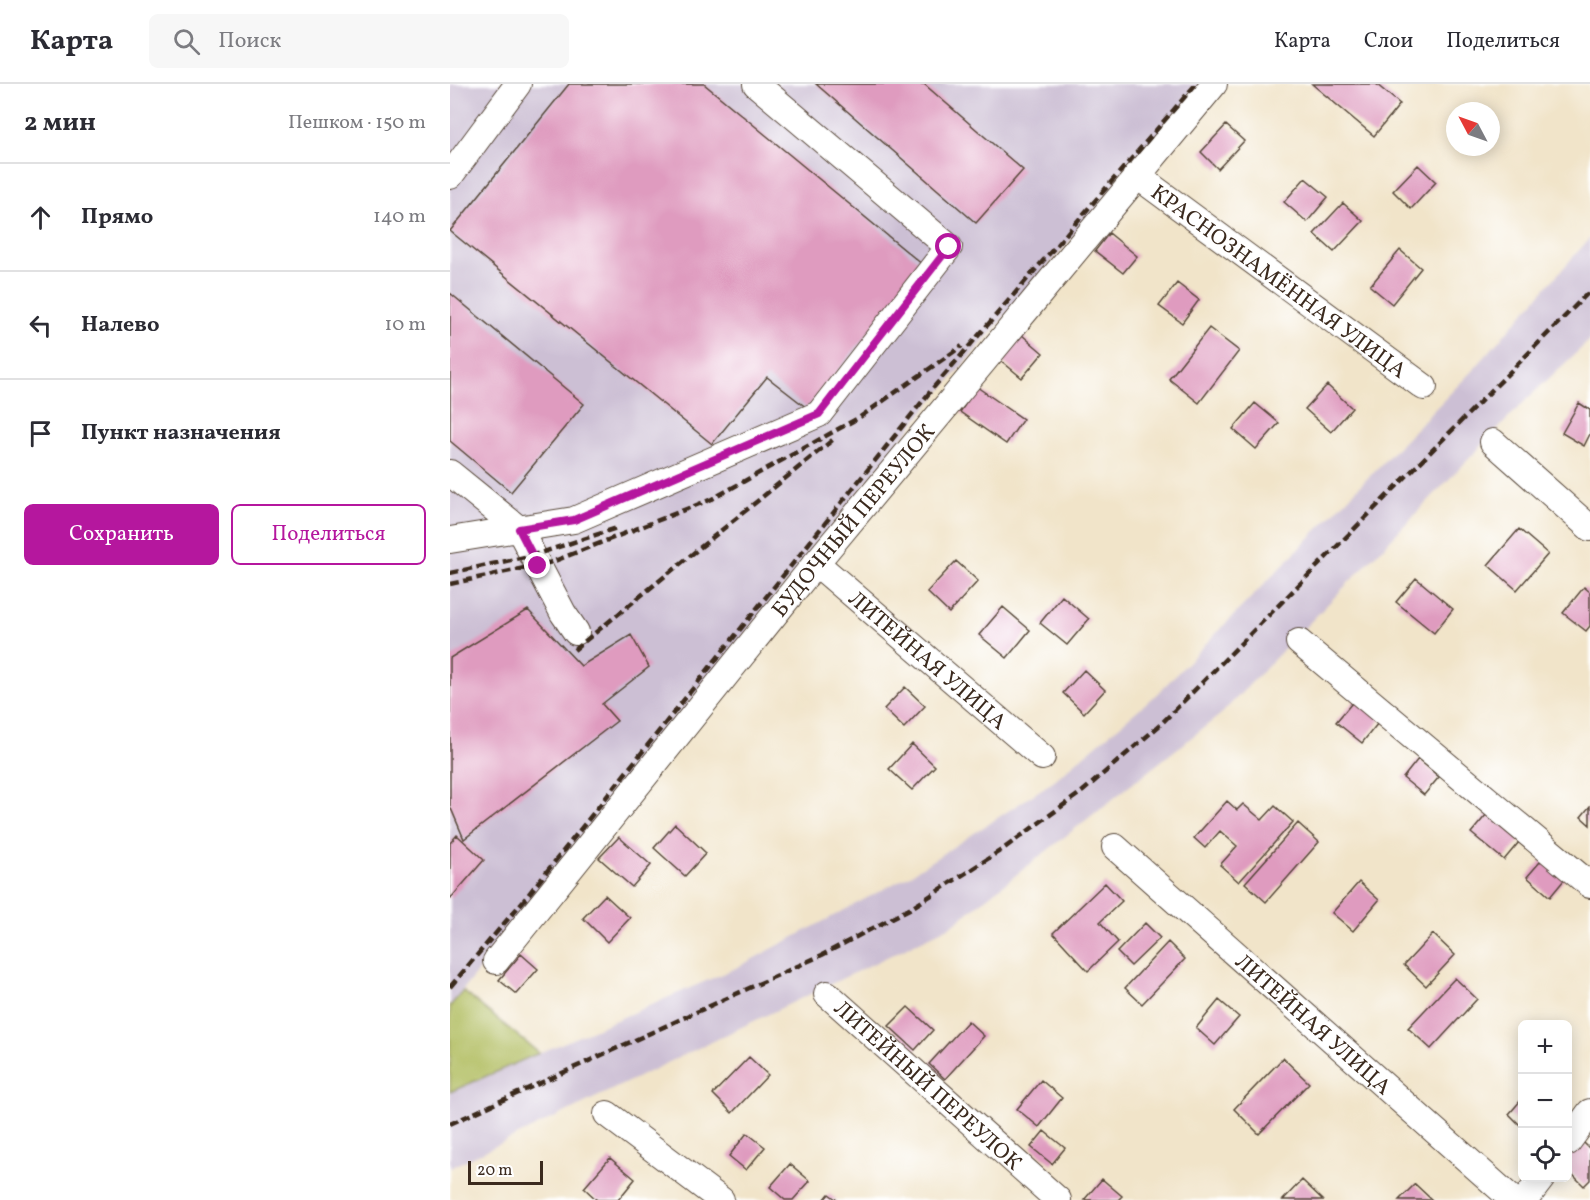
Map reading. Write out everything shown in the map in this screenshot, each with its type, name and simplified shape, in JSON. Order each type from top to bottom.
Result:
[{"type":"street","points":[[450,176],[518,84]]},
{"type":"street","points":[[450,540],[574,520],[819,414],[949,247],[756,84]]},
{"type":"street","name":"БУДОЧНЫЙ ПЕРЕУЛОК","points":[[496,961],[816,563],[1136,175],[1214,84]]},
{"type":"street","name":"КРАСНОЗНАМЁННАЯ УЛИЦА","points":[[1136,175],[1424,387]]},
{"type":"street","points":[[1493,442],[1590,528]]},
{"type":"street","points":[[450,473],[519,529],[562,613],[576,632]]},
{"type":"street","name":"ЛИТЕЙНАЯ УЛИЦА","points":[[816,563],[1042,757]]},
{"type":"street","points":[[1299,642],[1590,885]]},
{"type":"street","name":"ЛИТЕЙНАЯ УЛИЦА","points":[[1115,847],[1513,1200]]},
{"type":"street","name":"ЛИТЕЙНЫЙ ПЕРЕУЛОК","points":[[828,994],[1058,1200]]},
{"type":"street","points":[[1572,1137],[1590,1112]]},
{"type":"street","points":[[608,1114],[721,1200]]},
{"type":"street","points":[[1525,1200],[1539,1182]]},
{"type":"shaded area","points":[[450,84],[1205,84],[927,407],[450,1006]]},
{"type":"shaded area","points":[[1590,238],[1590,340],[1529,397],[1220,715],[951,926],[450,1168],[450,1092],[736,968],[910,875],[1051,783],[1158,693],[1474,369]]},
{"type":"green space","points":[[463,991],[539,1053],[450,1092],[450,1006]]},
{"type":"building","points":[[569,84],[704,84],[923,265],[807,408],[767,377],[712,444],[450,231]]},
{"type":"building","points":[[816,84],[924,84],[1023,170],[976,223]]},
{"type":"building","points":[[1312,84],[1376,84],[1400,104],[1374,136]]},
{"type":"building","points":[[1226,125],[1244,141],[1218,169],[1201,152]]},
{"type":"building","points":[[1418,165],[1436,182],[1411,209],[1393,191]]},
{"type":"building","points":[[1305,178],[1328,197],[1307,222],[1284,202]]},
{"type":"building","points":[[1343,203],[1363,221],[1334,252],[1314,234]]},
{"type":"building","points":[[1109,233],[1137,256],[1123,273],[1095,251]]},
{"type":"building","points":[[1400,250],[1421,268],[1392,304],[1370,286]]},
{"type":"building","points":[[1177,283],[1199,300],[1182,323],[1159,306]]},
{"type":"building","points":[[450,293],[584,404],[511,492],[450,441]]},
{"type":"building","points":[[1209,328],[1239,351],[1199,403],[1169,379]]},
{"type":"building","points":[[1015,329],[1043,353],[1022,378],[993,354]]},
{"type":"building","points":[[1327,385],[1352,408],[1331,432],[1305,409]]},
{"type":"building","points":[[977,387],[1023,419],[1006,444],[960,412]]},
{"type":"building","points":[[1255,403],[1279,423],[1256,449],[1233,429]]},
{"type":"building","points":[[1579,403],[1590,410],[1590,434],[1584,446],[1562,433]]},
{"type":"building","points":[[1519,529],[1548,554],[1517,590],[1488,565]]},
{"type":"building","points":[[956,561],[978,581],[949,613],[927,592]]},
{"type":"building","points":[[1416,578],[1453,609],[1434,633],[1396,602]]},
{"type":"building","points":[[1584,587],[1590,592],[1590,626],[1586,631],[1563,613]]},
{"type":"building","points":[[1062,596],[1089,619],[1067,645],[1040,623]]},
{"type":"building","points":[[1003,607],[1030,630],[1007,658],[979,635]]},
{"type":"building","points":[[528,610],[581,666],[631,635],[649,667],[602,704],[617,721],[464,839],[450,806],[450,658]]},
{"type":"building","points":[[1084,670],[1105,690],[1084,713],[1063,693]]},
{"type":"building","points":[[905,687],[925,706],[904,728],[884,709]]},
{"type":"building","points":[[1357,697],[1382,718],[1362,743],[1336,722]]},
{"type":"building","points":[[912,744],[935,766],[912,790],[889,769]]},
{"type":"building","points":[[1418,759],[1439,777],[1424,795],[1403,778]]},
{"type":"building","points":[[1227,801],[1237,810],[1243,804],[1262,820],[1275,806],[1293,822],[1239,882],[1220,865],[1237,846],[1220,831],[1205,848],[1194,838]]},
{"type":"building","points":[[1590,806],[1590,825],[1581,817]]},
{"type":"building","points":[[1492,808],[1524,836],[1504,860],[1471,833]]},
{"type":"building","points":[[1298,823],[1319,842],[1266,902],[1245,883]]},
{"type":"building","points":[[675,824],[706,853],[685,876],[654,848]]},
{"type":"building","points":[[457,835],[484,860],[450,899],[450,843]]},
{"type":"building","points":[[619,837],[651,865],[632,887],[599,858]]},
{"type":"building","points":[[1546,855],[1569,874],[1550,897],[1527,877]]},
{"type":"building","points":[[1359,882],[1379,900],[1353,931],[1332,913]]},
{"type":"building","points":[[1105,883],[1122,901],[1100,922],[1118,942],[1088,971],[1053,933]]},
{"type":"building","points":[[605,895],[630,918],[607,942],[583,918]]},
{"type":"building","points":[[1145,923],[1160,938],[1131,966],[1117,952]]},
{"type":"building","points":[[1433,934],[1455,955],[1426,986],[1404,965]]},
{"type":"building","points":[[1168,942],[1185,959],[1142,1004],[1125,988]]},
{"type":"building","points":[[521,954],[538,969],[516,994],[499,980]]},
{"type":"building","points":[[1455,978],[1477,999],[1431,1049],[1408,1028]]},
{"type":"building","points":[[1219,1000],[1239,1017],[1215,1045],[1196,1028]]},
{"type":"building","points":[[908,1007],[933,1030],[915,1050],[889,1026]]},
{"type":"building","points":[[968,1021],[984,1036],[945,1079],[929,1064]]},
{"type":"building","points":[[749,1057],[768,1075],[732,1113],[713,1094]]},
{"type":"building","points":[[1283,1058],[1309,1083],[1259,1134],[1234,1109]]},
{"type":"building","points":[[1041,1080],[1062,1098],[1039,1127],[1017,1109]]},
{"type":"building","points":[[1518,1104],[1518,1123],[1509,1114]]},
{"type":"building","points":[[1044,1131],[1065,1148],[1052,1164],[1031,1147]]},
{"type":"building","points":[[747,1133],[765,1147],[746,1170],[729,1156]]},
{"type":"building","points":[[1581,1140],[1590,1149],[1590,1180],[1584,1186],[1572,1174],[1572,1150]]},
{"type":"building","points":[[610,1158],[635,1179],[618,1200],[597,1200],[584,1188]]},
{"type":"building","points":[[790,1164],[810,1181],[793,1200],[785,1200],[770,1187]]},
{"type":"building","points":[[1102,1179],[1122,1196],[1118,1200],[1084,1200]]},
{"type":"building","points":[[1302,1180],[1323,1200],[1283,1200]]},
{"type":"building","points":[[1415,1184],[1432,1200],[1399,1200]]},
{"type":"building","points":[[829,1194],[837,1200],[824,1200]]},
{"type":"railway","points":[[450,987],[524,900],[933,388],[1196,84]]},
{"type":"railway","points":[[450,1124],[822,955],[913,907],[1003,849],[1083,791],[1160,725],[1590,291]]},
{"type":"railway","points":[[450,584],[552,562],[712,499],[860,417],[962,346]]},
{"type":"railway","points":[[574,650],[835,438]]},
{"type":"railway","points":[[450,573],[534,555],[617,528]]},
{"type":"route","points":[[538,566],[519,529],[574,520],[819,414],[949,247]]}]
